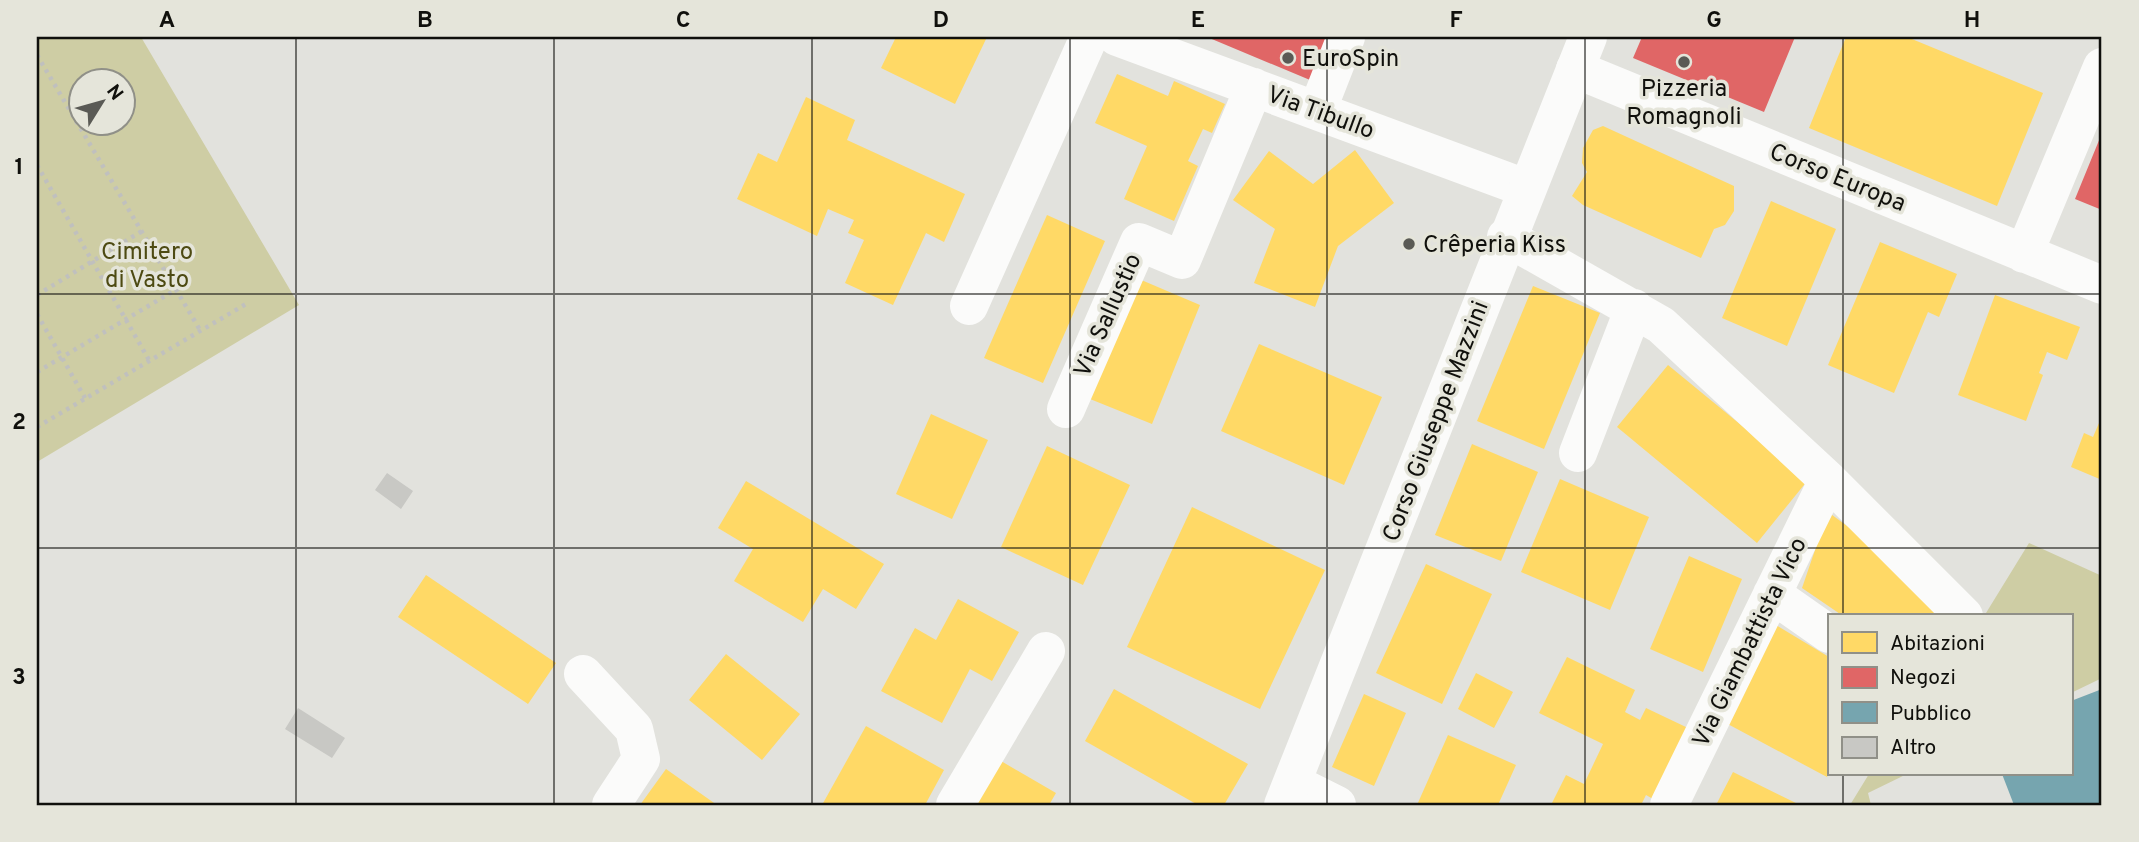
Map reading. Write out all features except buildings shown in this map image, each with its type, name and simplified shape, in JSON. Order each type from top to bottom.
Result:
[{"type":"street","points":[[968,306],[1089,37]]},
{"type":"street","name":"Via Tibullo","points":[[1117,37],[1525,188]]},
{"type":"street","points":[[1317,111],[1346,37]]},
{"type":"street","name":"Corso Giuseppe Mazzini","points":[[1289,794],[1525,188],[1581,53]]},
{"type":"street","name":"Corso Europa","points":[[1581,53],[2024,254],[2102,285]]},
{"type":"street","points":[[2024,254],[2102,67]]},
{"type":"street","name":"Via Sallustio","points":[[1066,409],[1139,242],[1182,260],[1254,87]]},
{"type":"street","points":[[1506,237],[1661,325],[1828,480],[1962,614]]},
{"type":"street","points":[[1578,453],[1634,308]]},
{"type":"street","name":"Via Giambattista Vico","points":[[1669,805],[1828,480]]},
{"type":"street","points":[[1772,594],[1828,633]]},
{"type":"street","points":[[955,805],[1046,651]]},
{"type":"street","points":[[583,674],[634,729],[641,759],[611,805]]},
{"type":"street","points":[[1289,794],[1338,805]]},
{"type":"path","points":[[37,55],[200,330]]},
{"type":"path","points":[[37,165],[149,360]]},
{"type":"path","points":[[37,295],[142,231]]},
{"type":"path","points":[[37,372],[177,289]]},
{"type":"path","points":[[37,427],[246,303]]},
{"type":"path","points":[[37,314],[85,398]]},
{"type":"green space","name":"Cimitero di Vasto","points":[[37,37],[141,37],[299,305],[37,462]]},
{"type":"green space","points":[[2029,543],[2102,576],[2102,678],[2072,693],[2072,614],[1986,613]]},
{"type":"green space","points":[[1868,776],[1903,776],[1868,793],[1871,805],[1850,805]]},
{"type":"place","name":"EuroSpin","points":[[1288,58]]},
{"type":"place","name":"Pizzeria Romagnoli","points":[[1684,62]]},
{"type":"place","name":"Crêperia Kiss","points":[[1409,244]]}]
